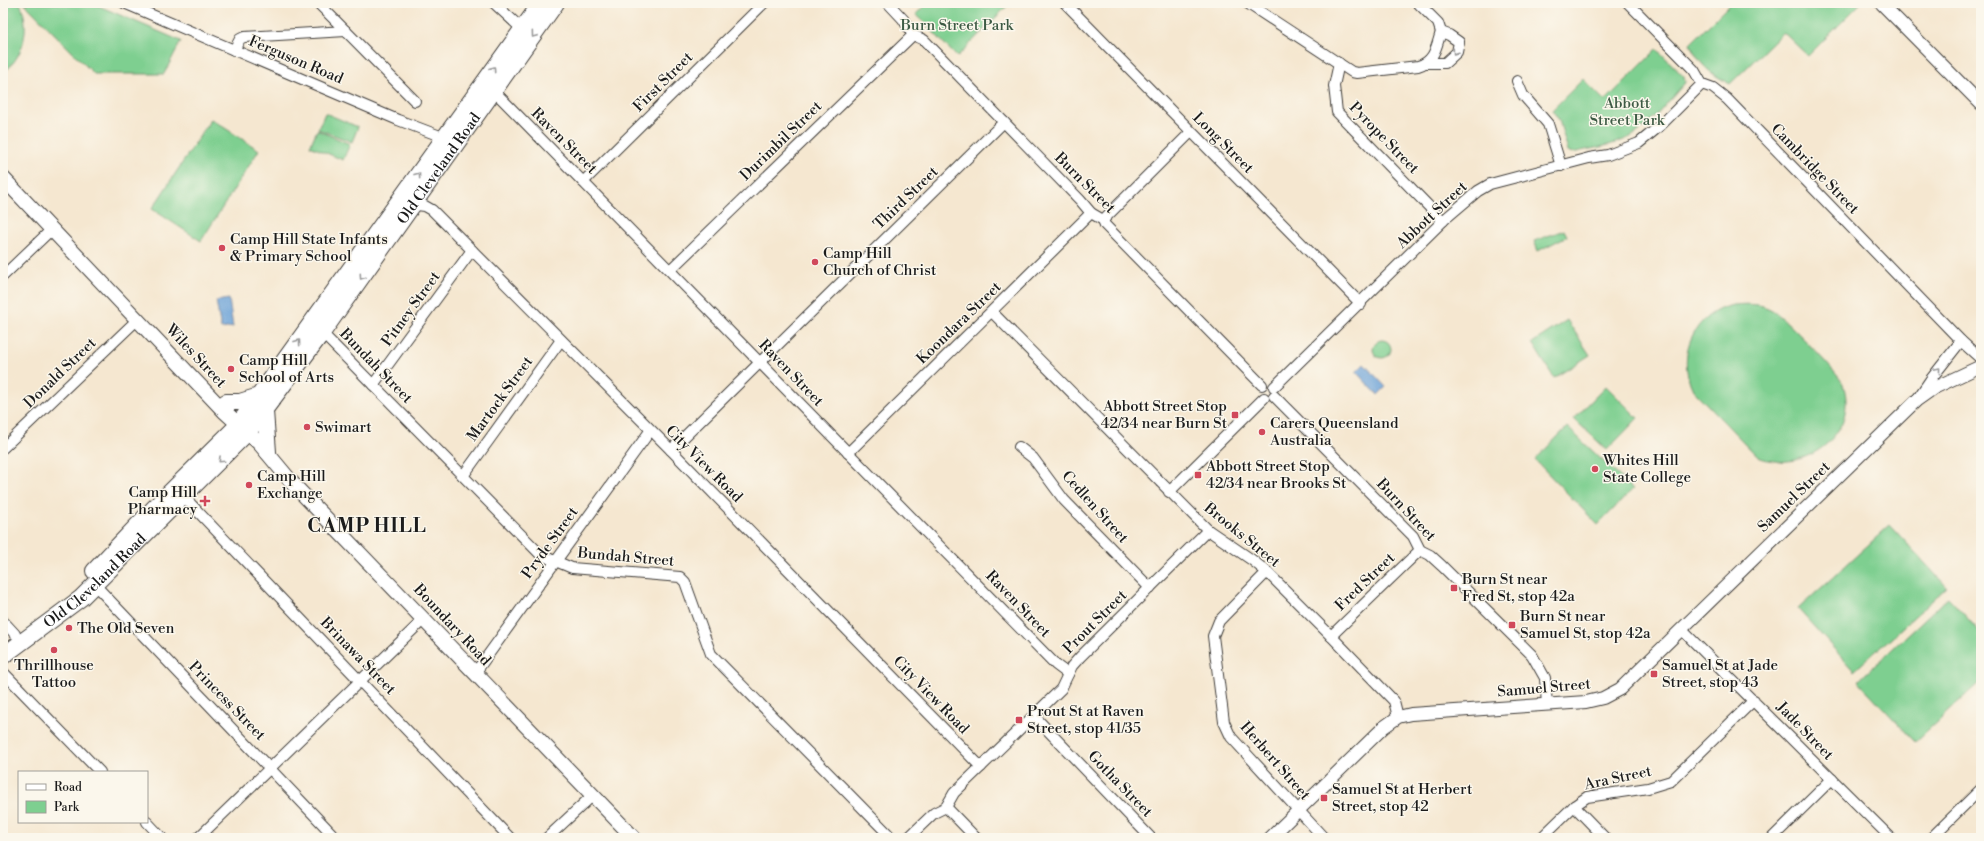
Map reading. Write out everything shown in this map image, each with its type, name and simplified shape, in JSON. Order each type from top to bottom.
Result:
[{"type":"highway","name":"Old Cleveland Road","points":[[3,656],[63,613],[95,585],[183,496],[322,332],[414,204],[451,140],[522,29],[541,3]]},
{"type":"highway","name":"Old Cleveland Road","points":[[262,404],[395,207],[494,91],[556,3]]},
{"type":"highway","points":[[226,402],[242,401],[262,404],[267,418],[268,452]]},
{"type":"highway","name":"Old Cleveland Road","points":[[9,638],[78,587],[153,509],[243,425]]},
{"type":"main road","name":"Wiles Street","points":[[3,168],[226,402],[243,425]]},
{"type":"main road","name":"Wiles Street","points":[[3,178],[138,319],[243,425]]},
{"type":"main road","name":"Boundary Road","points":[[243,425],[268,452],[294,485],[634,838]]},
{"type":"street","name":"Ferguson Road","points":[[124,3],[451,140]]},
{"type":"street","points":[[318,3],[415,101]]},
{"type":"street","points":[[494,3],[522,29]]},
{"type":"street","name":"First Street","points":[[583,182],[764,3]]},
{"type":"street","name":"Burn Street","points":[[888,3],[903,19],[913,35],[924,40],[1080,200],[1091,214],[1103,220],[1105,225],[1262,385],[1259,392],[1270,394],[1413,536],[1420,550],[1430,555],[1442,566],[1532,655],[1545,678],[1547,705]]},
{"type":"street","name":"Long Street","points":[[1065,3],[1361,304]]},
{"type":"street","points":[[1247,3],[1352,72],[1367,74],[1427,63],[1445,62],[1457,52],[1459,46],[1458,42],[1449,35],[1441,32]]},
{"type":"street","points":[[1418,3],[1438,23],[1441,32],[1432,56],[1427,63]]},
{"type":"street","points":[[1881,3],[1981,104]]},
{"type":"street","name":"Cambridge Street","points":[[1631,4],[1694,70],[1702,84],[1713,88],[1727,99],[1961,341],[1980,367]]},
{"type":"street","points":[[234,50],[240,39],[244,37],[346,31]]},
{"type":"street","name":"Durimbil Street","points":[[670,270],[913,35]]},
{"type":"street","name":"Pyrope Street","points":[[1339,63],[1334,86],[1337,112],[1443,221]]},
{"type":"street","points":[[1517,81],[1523,95],[1548,124],[1561,166]]},
{"type":"street","name":"Abbott Street","points":[[1169,492],[1361,304],[1443,221],[1478,191],[1490,184],[1622,151],[1638,143],[1661,125],[1702,84]]},
{"type":"street","name":"Raven Street","points":[[494,91],[1056,665],[1068,674]]},
{"type":"street","name":"Third Street","points":[[760,362],[1004,122]]},
{"type":"street","points":[[1103,220],[1191,132]]},
{"type":"street","name":"City View Road","points":[[395,207],[414,204],[425,206],[432,210],[650,431],[671,450],[981,767]]},
{"type":"street","name":"Koondara Street","points":[[848,453],[1091,214]]},
{"type":"street","points":[[3,276],[52,229]]},
{"type":"street","name":"Pitney Street","points":[[373,385],[472,250]]},
{"type":"street","name":"Brooks Street","points":[[992,312],[1208,530],[1267,572],[1394,700],[1398,717]]},
{"type":"street","name":"Donald Street","points":[[3,448],[138,319]]},
{"type":"street","name":"Bundah Street","points":[[322,332],[541,555],[572,568],[680,577],[685,582],[711,654],[892,838]]},
{"type":"street","name":"Martock Street","points":[[463,476],[561,340]]},
{"type":"street","name":"Samuel Street","points":[[1917,400],[1931,379],[1961,341]]},
{"type":"street","points":[[671,450],[760,362]]},
{"type":"street","name":"Samuel Street","points":[[1398,717],[1586,702],[1604,698],[1613,693],[1626,684],[1917,400],[1934,388],[1980,367]]},
{"type":"street","name":"Pryde Street","points":[[474,673],[650,431]]},
{"type":"street","name":"Cedlen Street","points":[[1019,447],[1033,458],[1064,500],[1150,588]]},
{"type":"street","name":"Brinawa Street","points":[[183,496],[510,838]]},
{"type":"street","name":"Prout Street","points":[[908,838],[934,813],[946,807],[954,793],[1061,689],[1068,674],[1080,657],[1208,530]]},
{"type":"street","name":"Fred Street","points":[[1331,636],[1420,550]]},
{"type":"street","name":"Herbert Street","points":[[1267,572],[1219,621],[1213,636],[1224,722],[1231,737],[1299,810],[1303,817],[1324,838]]},
{"type":"street","name":"Princess Street","points":[[95,585],[336,838]]},
{"type":"street","points":[[198,838],[424,619]]},
{"type":"street","points":[[3,621],[9,638]]},
{"type":"street","name":"Jade Street","points":[[1681,629],[1891,838]]},
{"type":"street","points":[[3,672],[99,771]]},
{"type":"street","name":"Ara Street","points":[[1541,838],[1574,806],[1587,797],[1648,788],[1670,781],[1754,700]]},
{"type":"street","name":"Gotha Street","points":[[1034,716],[1151,838]]},
{"type":"street","points":[[1270,838],[1384,727],[1398,717]]},
{"type":"street","points":[[1772,838],[1832,779]]},
{"type":"street","points":[[1931,838],[1981,789]]},
{"type":"street","points":[[547,838],[592,795]]},
{"type":"street","points":[[1574,806],[1605,838]]},
{"type":"street","points":[[946,807],[976,838]]},
{"type":"street","points":[[148,823],[162,838]]},
{"type":"green space","points":[[3,3],[20,3],[25,22],[25,31],[21,50],[16,59],[3,73]]},
{"type":"green space","points":[[24,3],[92,3],[181,41],[164,74],[94,74]]},
{"type":"green space","name":"Burn Street Park","points":[[927,3],[1010,3],[957,57],[916,14]]},
{"type":"green space","points":[[1731,3],[1861,3],[1808,56],[1783,32],[1730,84],[1706,68],[1690,44]]},
{"type":"green space","name":"Abbott Street Park","points":[[1657,49],[1684,77],[1684,84],[1639,132],[1618,142],[1572,153],[1568,151],[1559,120],[1552,110],[1583,79],[1605,101]]},
{"type":"green space","points":[[325,113],[358,127],[352,142],[318,129]]},
{"type":"green space","points":[[211,119],[259,150],[201,241],[152,209]]},
{"type":"green space","points":[[317,130],[350,144],[343,160],[310,146]]},
{"type":"green space","points":[[1564,230],[1567,236],[1538,251],[1534,241]]},
{"type":"green space","points":[[1733,305],[1758,305],[1778,314],[1832,369],[1843,384],[1846,403],[1843,419],[1835,434],[1824,446],[1809,455],[1793,460],[1775,461],[1758,457],[1693,390],[1688,376],[1686,363],[1692,337],[1699,325],[1708,316],[1720,309]]},
{"type":"green space","points":[[1567,320],[1590,355],[1554,378],[1532,343]]},
{"type":"green space","points":[[1382,340],[1388,343],[1391,349],[1388,355],[1382,358],[1376,355],[1373,349],[1376,343]]},
{"type":"green space","points":[[1606,386],[1638,418],[1607,450],[1574,419]]},
{"type":"green space","points":[[1567,427],[1633,489],[1598,525],[1535,460]]},
{"type":"green space","points":[[1890,525],[1947,587],[1854,671],[1798,609]]},
{"type":"green space","points":[[1948,597],[1981,633],[1981,681],[1915,742],[1858,681]]},
{"type":"water","points":[[229,299],[233,327],[221,329],[216,301]]},
{"type":"water","points":[[1364,364],[1386,387],[1378,395],[1356,372]]},
{"type":"place","name":"Camp Hill State Infants & Primary School","points":[[222,248]]},
{"type":"place","name":"Camp Hill Church of Christ","points":[[815,262]]},
{"type":"place","name":"Camp Hill School of Arts","points":[[231,369]]},
{"type":"place","name":"Abbott Street Stop 42/34 near Burn St","points":[[1235,415]]},
{"type":"place","name":"Swimart","points":[[307,427]]},
{"type":"place","name":"Carers Queensland Australia","points":[[1262,432]]},
{"type":"place","name":"Whites Hill State College","points":[[1595,469]]},
{"type":"place","name":"Abbott Street Stop 42/34 near Brooks St","points":[[1198,475]]},
{"type":"place","name":"Camp Hill Exchange","points":[[249,485]]},
{"type":"place","name":"Camp Hill Pharmacy","points":[[205,501]]},
{"type":"place","name":"Burn St near Fred St, stop 42a","points":[[1454,588]]},
{"type":"place","name":"Burn St near Samuel St, stop 42a","points":[[1512,625]]},
{"type":"place","name":"The Old Seven","points":[[69,628]]},
{"type":"place","name":"Thrillhouse Tattoo","points":[[54,650]]},
{"type":"place","name":"Samuel St at Jade Street, stop 43","points":[[1654,674]]},
{"type":"place","name":"Prout St at Raven Street, stop 41/35","points":[[1019,720]]},
{"type":"place","name":"Samuel St at Herbert Street, stop 42","points":[[1324,798]]},
{"type":"district","name":"CAMP HILL","points":[[367,526]]}]
